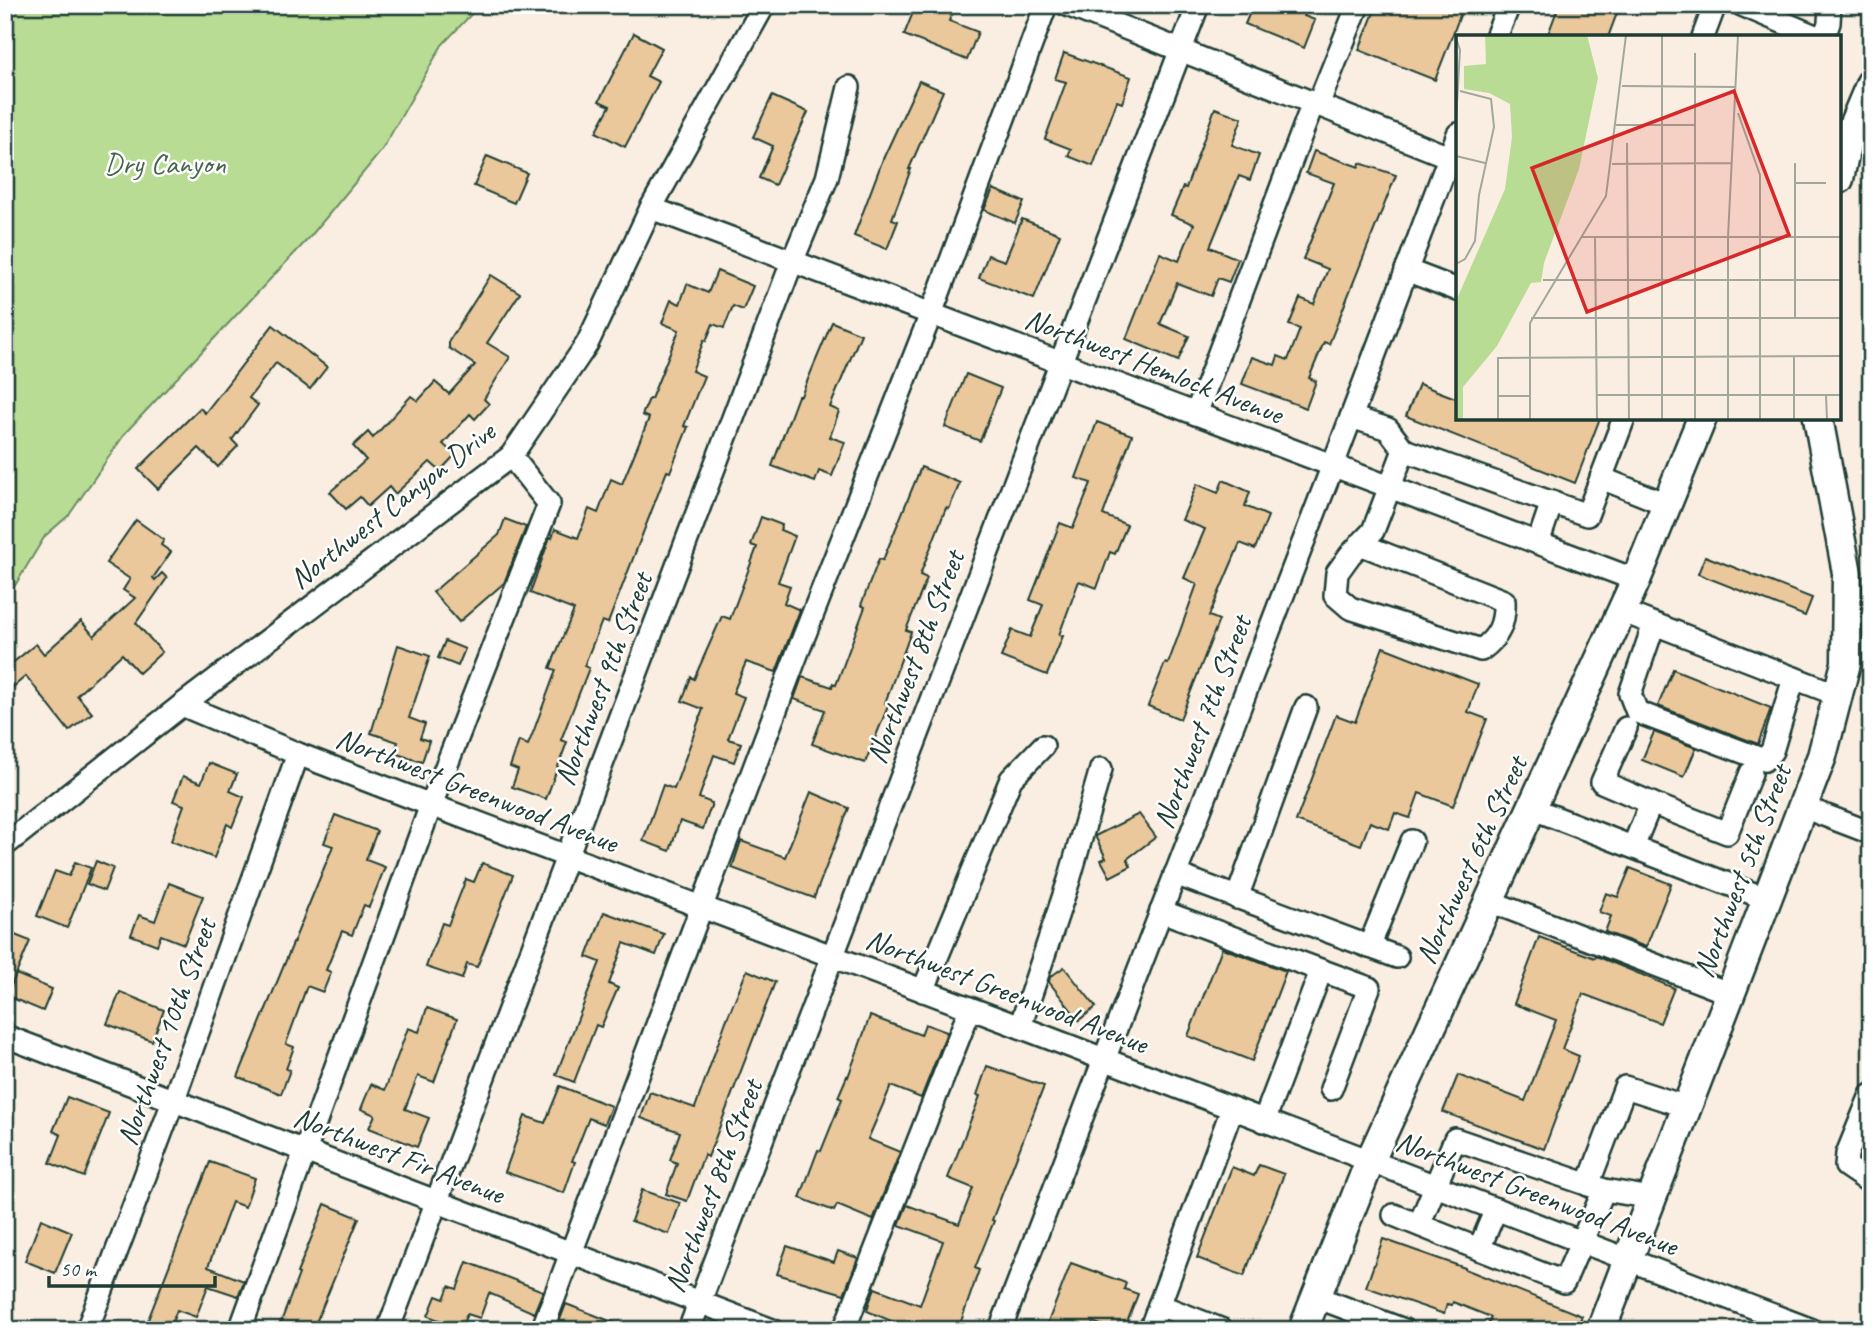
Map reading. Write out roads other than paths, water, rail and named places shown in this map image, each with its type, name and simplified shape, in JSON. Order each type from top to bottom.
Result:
[{"type":"main road","points":[[1843,146],[1871,83]]},
{"type":"main road","points":[[1698,428],[1715,420]]},
{"type":"main road","name":"Northwest 5th Street","points":[[1601,1330],[1822,756],[1846,663],[1847,572],[1814,422]]},
{"type":"main road","name":"Northwest 6th Street","points":[[1303,1330],[1370,1161],[1636,580],[1698,428]]},
{"type":"street","name":"Northwest Canyon Drive","points":[[5,845],[182,705],[511,456],[587,344],[651,208],[764,5]]},
{"type":"street","points":[[542,1330],[797,654],[932,314],[1046,5]]},
{"type":"street","points":[[1067,5],[1449,157]]},
{"type":"street","name":"Northwest 8th Street","points":[[689,1330],[1198,5]]},
{"type":"street","points":[[1196,414],[1357,5]]},
{"type":"street","points":[[1497,35],[1509,5]]},
{"type":"street","points":[[1704,35],[1715,5]]},
{"type":"street","points":[[1742,5],[1812,35]]},
{"type":"street","points":[[1825,35],[1829,23],[1830,5]]},
{"type":"street","name":"Northwest 9th Street","points":[[388,1330],[792,262],[827,178],[849,86]]},
{"type":"street","name":"Northwest 7th Street","points":[[1000,1330],[1352,417],[1456,139]]},
{"type":"street","name":"Northwest Hemlock Avenue","points":[[651,208],[1636,580]]},
{"type":"street","points":[[1406,270],[1456,289]]},
{"type":"street","points":[[1352,417],[1388,429],[1404,450],[1587,515],[1623,420]]},
{"type":"street","points":[[1360,544],[1504,601],[1504,620],[1494,641],[1481,650],[1350,608],[1335,595],[1336,573],[1360,544],[1373,531],[1404,450]]},
{"type":"street","points":[[240,1330],[432,805],[549,503],[511,456]]},
{"type":"street","points":[[1601,478],[1666,505]]},
{"type":"street","points":[[1538,543],[1552,502]]},
{"type":"street","points":[[1621,611],[1838,695]]},
{"type":"street","points":[[1654,624],[1630,694],[1637,712],[1764,760],[1772,751],[1794,678]]},
{"type":"street","name":"Northwest Greenwood Avenue","points":[[182,705],[298,754],[1628,1259],[1764,1321],[1812,1330]]},
{"type":"street","points":[[1237,898],[1306,707]]},
{"type":"street","points":[[1626,728],[1602,782],[1727,833],[1751,773]]},
{"type":"street","points":[[923,991],[1011,779],[1043,746]]},
{"type":"street","name":"Northwest 10th Street","points":[[87,1330],[174,1100],[298,754]]},
{"type":"street","points":[[1020,1027],[1069,880],[1101,769]]},
{"type":"street","points":[[1633,847],[1651,803]]},
{"type":"street","points":[[1803,807],[1871,833]]},
{"type":"street","points":[[1531,808],[1768,899]]},
{"type":"street","points":[[1369,947],[1412,841]]},
{"type":"street","points":[[1175,874],[1397,957]]},
{"type":"street","points":[[1489,901],[1731,994]]},
{"type":"street","points":[[1161,911],[1369,988],[1331,1089]]},
{"type":"street","points":[[1264,1121],[1321,971]]},
{"type":"street","points":[[844,1330],[970,1009]]},
{"type":"street","name":"Northwest Fir Avenue","points":[[5,1036],[772,1330]]},
{"type":"street","points":[[1394,1215],[1564,1282],[1583,1243],[1625,1087],[1687,1107]]},
{"type":"street","points":[[1871,1095],[1847,1154],[1846,1166],[1871,1183]]},
{"type":"street","points":[[1150,1330],[1232,1109]]},
{"type":"street","points":[[1419,1226],[1455,1139],[1596,1188],[1652,1198]]},
{"type":"street","points":[[1479,1249],[1496,1209]]},
{"type":"street","points":[[1316,1297],[1404,1330]]},
{"type":"street","points":[[1159,1305],[1223,1330]]},
{"type":"park label","name":"Dry Canyon","points":[[165,163]]}]
